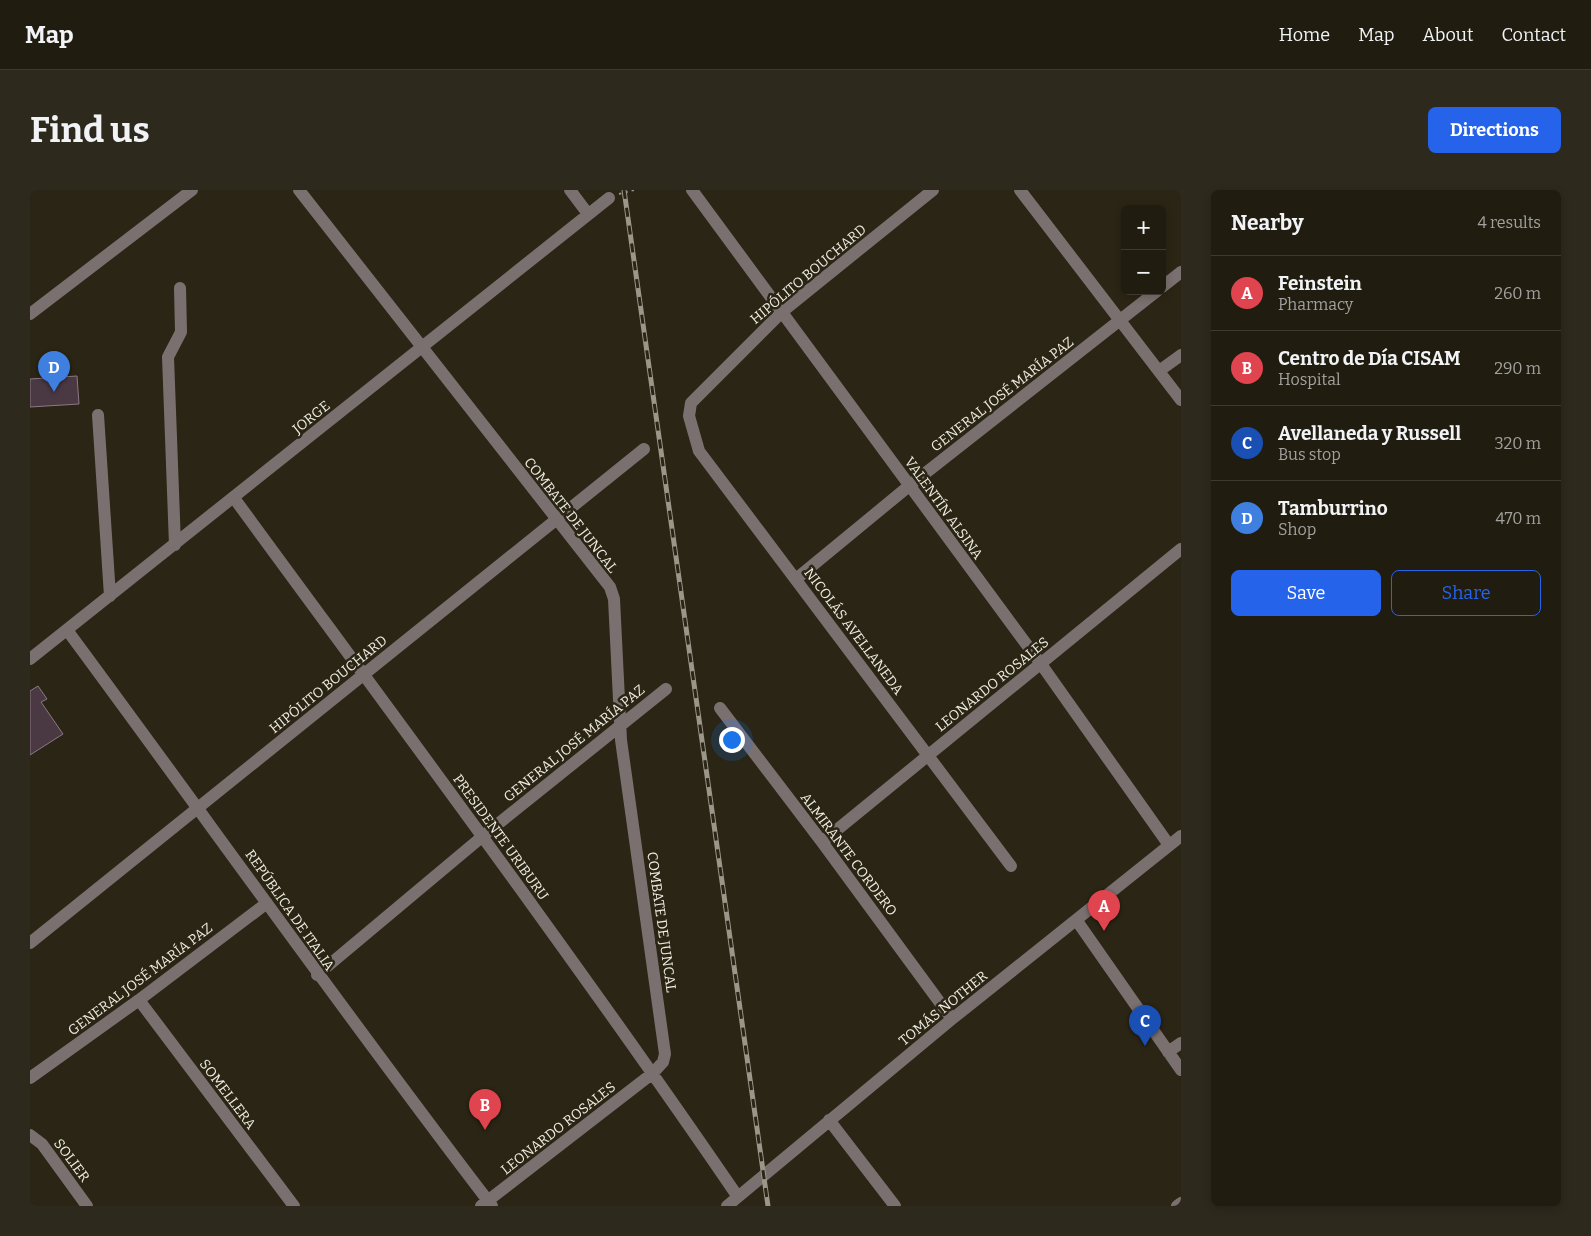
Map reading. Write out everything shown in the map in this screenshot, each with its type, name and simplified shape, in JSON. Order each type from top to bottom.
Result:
[{"type":"street","name":"COMBATE DE JUNCAL","points":[[299,190],[612,593],[620,726],[665,1054],[663,1062],[653,1073]]},
{"type":"street","points":[[570,190],[588,214]]},
{"type":"street","name":"VALENTÍN ALSINA","points":[[692,190],[1041,664],[1169,845]]},
{"type":"street","name":"HIPÓLITO BOUCHARD","points":[[689,408],[691,403],[782,311],[933,190]]},
{"type":"street","points":[[1020,190],[1181,400]]},
{"type":"street","points":[[30,314],[189,191]]},
{"type":"street","name":"JORGE","points":[[30,659],[609,198]]},
{"type":"street","points":[[1166,284],[1181,272]]},
{"type":"street","points":[[175,545],[168,357],[181,332],[180,288]]},
{"type":"street","name":"GENERAL JOSÉ MARÍA PAZ","points":[[796,579],[909,486],[1152,295]]},
{"type":"street","points":[[1159,371],[1181,355]]},
{"type":"street","name":"NICOLÁS AVELLANEDA","points":[[689,408],[689,416],[699,451],[1011,866]]},
{"type":"street","points":[[98,415],[110,596]]},
{"type":"street","name":"HIPÓLITO BOUCHARD","points":[[30,943],[199,809],[554,519],[644,449]]},
{"type":"street","name":"PRESIDENTE URIBURU","points":[[234,498],[363,675],[484,836],[653,1073],[738,1198]]},
{"type":"street","name":"LEONARDO ROSALES","points":[[822,842],[1181,549]]},
{"type":"street","name":"REPÚBLICA DE ITALIA","points":[[67,630],[487,1204]]},
{"type":"street","name":"GENERAL JOSÉ MARÍA PAZ","points":[[318,975],[484,836],[666,689]]},
{"type":"street","name":"ALMIRANTE CORDERO","points":[[720,708],[822,842],[952,1020]]},
{"type":"street","name":"TOMÁS NOTHER","points":[[727,1206],[829,1120],[1181,836]]},
{"type":"street","name":"GENERAL JOSÉ MARÍA PAZ","points":[[30,1078],[267,903]]},
{"type":"street","points":[[1076,921],[1181,1070]]},
{"type":"street","name":"SOMELLERA","points":[[138,1000],[294,1206]]},
{"type":"street","points":[[1168,1052],[1181,1043]]},
{"type":"street","name":"LEONARDO ROSALES","points":[[487,1204],[653,1073]]},
{"type":"street","points":[[829,1120],[895,1206]]},
{"type":"street","name":"SOLIER","points":[[30,1135],[42,1144],[87,1206]]},
{"type":"street","points":[[1177,1206],[1181,1203]]},
{"type":"path","points":[[609,198],[634,190]]},
{"type":"building","points":[[77,376],[79,404],[30,407],[30,379]]},
{"type":"building","points":[[38,686],[47,699],[41,702],[63,734],[30,755],[30,691]]},
{"type":"railway","points":[[624,190],[768,1206]]},
{"type":"place","name":"Tamburrino","points":[[54,392]]},
{"type":"place","name":"Feinstein","points":[[1104,931]]},
{"type":"place","name":"Avellaneda y Russell","points":[[1145,1046]]},
{"type":"place","name":"Centro de Día CISAM","points":[[485,1130]]}]
